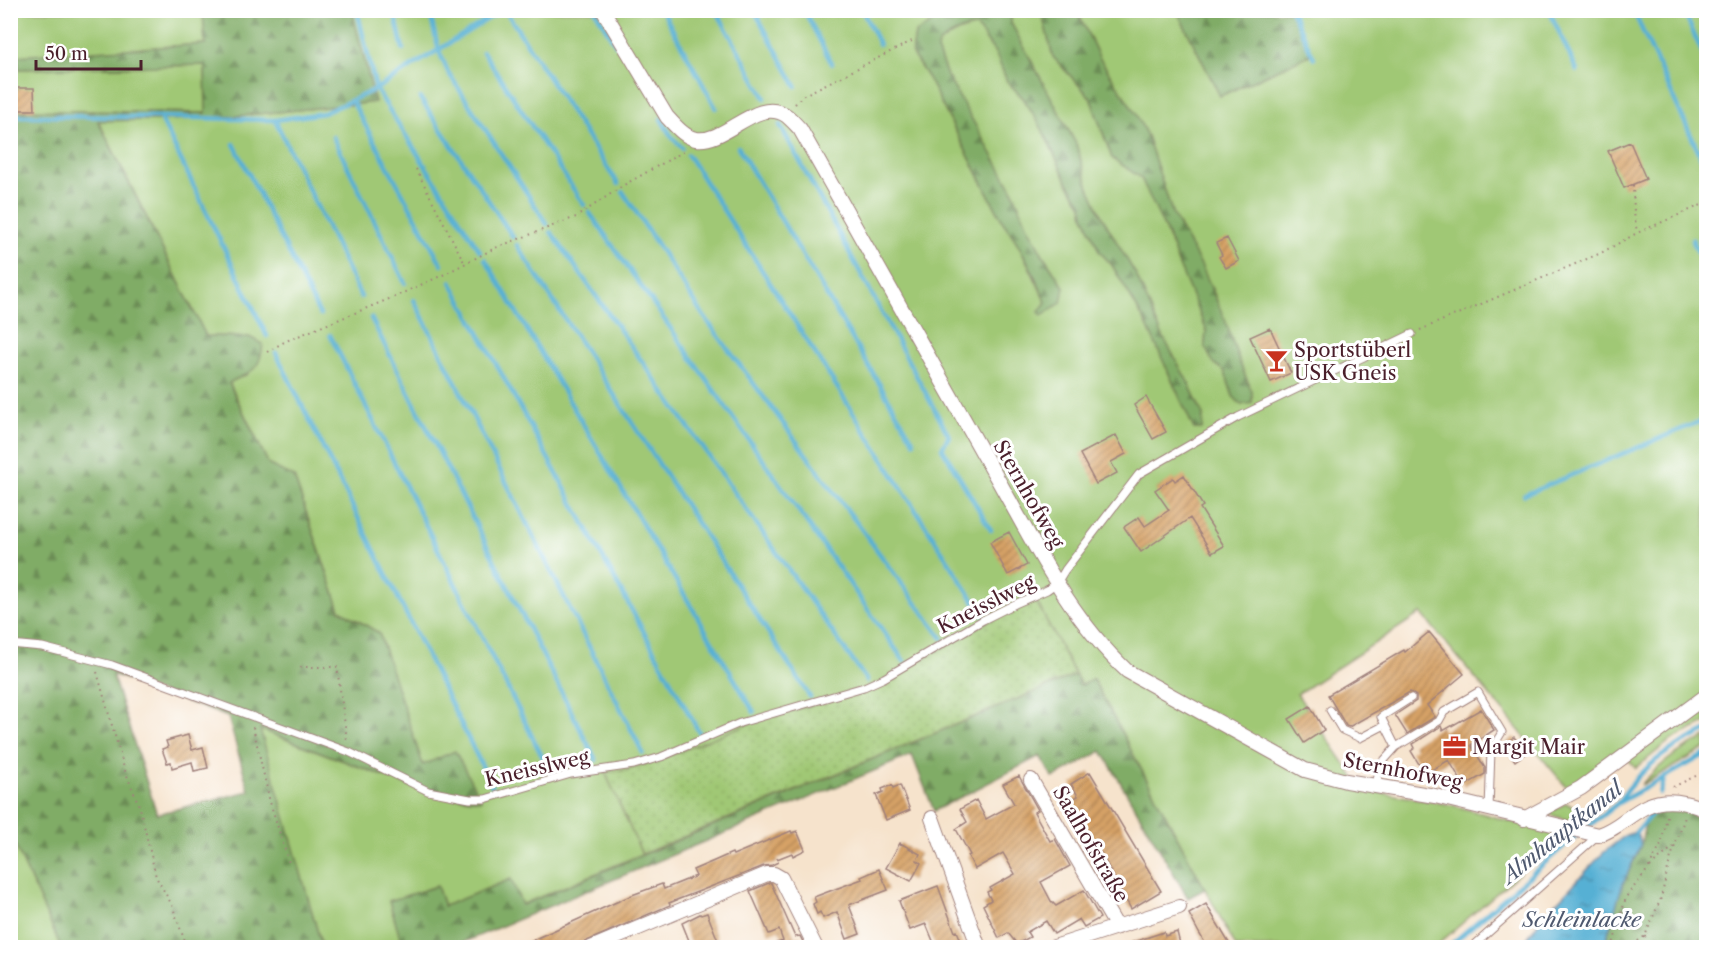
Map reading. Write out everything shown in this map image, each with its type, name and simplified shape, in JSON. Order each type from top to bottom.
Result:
[{"type":"street","points":[[603,10],[667,117],[681,131],[696,139],[716,136],[747,118],[768,111],[785,115]]},
{"type":"street","name":"Sternhofweg","points":[[785,115],[800,129],[1057,583],[1086,626],[1107,652],[1127,671],[1305,770],[1346,782],[1435,796],[1598,835]]},
{"type":"street","points":[[1524,819],[1581,788],[1707,696]]},
{"type":"street","name":"Saalhofstraße","points":[[1031,780],[1116,927]]},
{"type":"street","points":[[1598,835],[1611,831],[1647,806],[1669,800],[1707,810]]},
{"type":"street","points":[[932,818],[979,948]]},
{"type":"street","points":[[591,948],[767,874],[774,874],[780,878],[816,948]]},
{"type":"street","points":[[1054,947],[1179,907]]},
{"type":"lane","points":[[1057,583],[1139,474],[1238,417],[1412,334]]},
{"type":"lane","name":"Kneisslweg","points":[[10,644],[42,647],[112,665],[349,752],[428,791],[470,799],[485,799],[571,774],[634,765],[661,757],[760,716],[864,687],[884,678],[983,620],[1057,583]]},
{"type":"lane","points":[[1376,786],[1380,765],[1396,747],[1439,721],[1444,712],[1478,692],[1502,732],[1491,750],[1488,809]]},
{"type":"lane","points":[[1396,747],[1381,717],[1411,698]]},
{"type":"lane","points":[[1330,710],[1342,730],[1360,738],[1384,725]]},
{"type":"lane","points":[[1471,948],[1598,835]]},
{"type":"path","points":[[785,115],[802,96],[914,40]]},
{"type":"path","points":[[267,352],[286,341],[394,297],[495,248],[576,217],[624,185],[683,154],[696,139]]},
{"type":"path","points":[[416,169],[465,264]]},
{"type":"path","points":[[1633,185],[1637,233]]},
{"type":"path","points":[[1412,334],[1707,203]]},
{"type":"path","points":[[94,660],[124,768],[140,808],[156,877],[172,905],[185,942]]},
{"type":"path","points":[[300,667],[337,667],[349,752]]},
{"type":"path","points":[[250,716],[270,802],[289,863]]},
{"type":"path","points":[[1612,948],[1626,897],[1648,869],[1661,845],[1667,819],[1665,802]]},
{"type":"path","points":[[1649,948],[1646,936],[1691,804]]},
{"type":"path","points":[[1648,869],[1675,846]]},
{"type":"path","points":[[1628,948],[1646,936]]},
{"type":"green space","points":[[11,11],[203,11],[205,44],[16,57],[19,69],[205,65],[207,113],[11,110]]},
{"type":"green space","points":[[203,11],[352,11],[375,102],[207,119],[98,121],[206,336],[249,337],[263,344],[260,360],[253,370],[229,383],[269,465],[294,477],[340,610],[379,633],[423,765],[455,751],[481,800],[431,794],[260,729],[322,947],[61,947],[11,836],[10,110],[206,113],[205,65],[19,69],[16,56],[205,44]],"holes":[[[112,674],[228,717],[249,791],[157,814]]]},
{"type":"green space","points":[[352,11],[949,11],[915,34],[912,54],[928,78],[1003,222],[1016,239],[1046,302],[1064,287],[1043,255],[1012,189],[947,76],[937,50],[938,44],[956,32],[977,27],[996,54],[1007,81],[1024,99],[1041,126],[1068,183],[1082,205],[1099,250],[1112,265],[1147,325],[1194,429],[1202,428],[1203,415],[1161,333],[1136,275],[1102,217],[1089,188],[1076,144],[1011,23],[1011,11],[1037,11],[1043,18],[1053,57],[1090,97],[1112,158],[1141,178],[1206,329],[1205,347],[1213,362],[1225,372],[1233,396],[1252,392],[1214,293],[1173,215],[1147,136],[1136,114],[1100,59],[1077,11],[1177,11],[1220,96],[1310,55],[1290,11],[1706,11],[1706,723],[1671,740],[1636,768],[1623,756],[1568,789],[1421,613],[1297,694],[1362,789],[1452,805],[1562,836],[1435,947],[1236,947],[1093,679],[1081,685],[1036,601],[992,619],[883,682],[661,759],[622,771],[605,772],[642,854],[521,905],[444,906],[437,887],[389,901],[403,947],[322,947],[259,729],[431,794],[379,633],[340,610],[294,477],[269,465],[229,382],[248,374],[249,337],[206,336],[98,120],[207,119],[375,102]]},
{"type":"green space","points":[[949,11],[1011,11],[1011,23],[1076,144],[1089,188],[1102,217],[1136,275],[1161,333],[1189,384],[1203,415],[1202,429],[1194,429],[1147,325],[1112,265],[1099,251],[1082,205],[1068,183],[1041,127],[1024,99],[1007,81],[996,54],[977,27],[966,28],[938,44],[937,50],[947,76],[1012,189],[1043,255],[1064,287],[1061,303],[1042,315],[1039,312],[1046,302],[1032,271],[1003,222],[928,78],[912,54],[915,34]]},
{"type":"green space","points":[[1037,11],[1077,11],[1100,59],[1136,114],[1147,136],[1173,215],[1201,265],[1226,322],[1252,392],[1252,403],[1241,405],[1233,396],[1225,372],[1213,362],[1205,347],[1206,329],[1170,240],[1141,178],[1112,158],[1090,97],[1053,57],[1043,18]]},
{"type":"green space","points":[[1177,11],[1290,11],[1311,54],[1220,96]]},
{"type":"green space","points":[[1036,601],[1075,675],[642,854],[605,772],[622,771],[661,759],[757,720],[849,695],[883,682],[992,619]]},
{"type":"green space","points":[[1075,675],[1081,685],[1093,679],[1205,889],[1188,898],[1102,751],[1053,778],[1040,756],[934,811],[912,755],[452,947],[403,947],[389,901],[437,886],[444,906],[511,879],[522,905]]},
{"type":"green space","points":[[1706,737],[1706,748],[1641,785],[1671,758]]},
{"type":"green space","points":[[1566,803],[1587,815],[1588,818],[1580,823],[1547,814]]},
{"type":"green space","points":[[1671,804],[1690,812],[1706,823],[1706,947],[1602,948],[1610,913],[1641,844],[1647,815]]},
{"type":"green space","points":[[11,836],[61,947],[11,947]]},
{"type":"water","name":"Schleinlacke","points":[[1636,832],[1641,844],[1622,886],[1604,947],[1521,947],[1540,920],[1604,852],[1626,835]]},
{"type":"building","points":[[17,88],[34,88],[35,110],[10,110],[10,96],[17,96]]},
{"type":"building","points":[[1630,142],[1646,179],[1624,188],[1608,151]]},
{"type":"building","points":[[1227,238],[1239,261],[1226,268],[1219,257],[1222,255],[1216,243]]},
{"type":"building","points":[[1270,328],[1291,373],[1271,382],[1250,337]]},
{"type":"building","points":[[1146,397],[1166,432],[1153,439],[1134,405]]},
{"type":"building","points":[[1116,435],[1126,454],[1111,462],[1117,473],[1096,484],[1080,454]]},
{"type":"building","points":[[1184,475],[1203,506],[1200,508],[1224,546],[1212,553],[1190,518],[1141,552],[1124,527],[1139,517],[1145,526],[1169,510],[1155,490],[1173,478],[1175,481]]},
{"type":"building","points":[[1009,532],[1027,565],[1008,575],[990,542]]},
{"type":"building","points":[[1429,632],[1464,674],[1427,705],[1435,717],[1407,734],[1395,715],[1416,701],[1416,696],[1410,692],[1349,727],[1346,726],[1328,695],[1404,650],[1405,652]]},
{"type":"building","points":[[1310,706],[1324,730],[1304,743],[1289,719]]},
{"type":"building","points":[[1481,709],[1494,730],[1471,745],[1485,768],[1485,774],[1464,786],[1449,760],[1425,774],[1411,751],[1415,748],[1413,744],[1441,726],[1443,731]]},
{"type":"building","points":[[188,735],[192,750],[203,747],[208,768],[194,771],[192,762],[172,768],[171,762],[167,763],[162,749],[168,747],[166,741]]},
{"type":"building","points":[[1514,737],[1526,753],[1515,761],[1503,745]]},
{"type":"building","points":[[1090,772],[1161,891],[1131,909],[1097,846],[1094,848],[1069,801],[1078,796],[1071,784]]},
{"type":"building","points":[[1019,776],[1038,810],[1034,812],[1050,841],[1055,839],[1070,866],[1041,882],[1051,901],[1056,906],[1084,890],[1100,918],[1084,927],[1079,919],[1054,934],[1046,921],[1027,932],[1030,937],[1017,944],[1008,933],[999,938],[983,905],[991,900],[987,892],[991,890],[990,888],[1015,874],[1003,853],[975,869],[956,829],[967,822],[960,809],[976,800],[986,819],[1014,804],[1003,784]]},
{"type":"building","points":[[892,785],[893,788],[900,785],[910,810],[886,820],[876,795],[883,792],[882,789]]},
{"type":"building","points":[[791,831],[792,833],[797,831],[805,850],[793,856],[792,853],[777,859],[778,862],[772,865],[764,866],[669,903],[670,905],[571,948],[515,948],[632,895],[662,884],[664,889],[696,876],[693,870]]},
{"type":"building","points":[[900,843],[920,854],[917,860],[921,863],[911,881],[886,868]]},
{"type":"building","points":[[879,869],[888,890],[849,905],[860,934],[847,939],[837,912],[823,918],[820,912],[817,914],[813,904],[816,902],[814,897],[862,879],[861,877]]},
{"type":"building","points":[[771,883],[795,937],[800,936],[806,948],[771,948],[771,945],[783,941],[779,930],[769,934],[750,891]]},
{"type":"building","points":[[938,886],[955,932],[957,931],[964,948],[936,948],[926,924],[910,930],[899,901]]},
{"type":"building","points":[[1206,904],[1232,948],[1208,948],[1199,933],[1189,914]]},
{"type":"building","points":[[707,913],[721,948],[692,948],[682,923]]},
{"type":"building","points":[[1164,932],[1165,936],[1177,932],[1181,948],[1125,948],[1124,945]]},
{"type":"waterway","points":[[357,10],[376,89],[480,251]]},
{"type":"waterway","points":[[394,10],[403,49]]},
{"type":"waterway","points":[[429,10],[439,51],[448,72],[547,224]]},
{"type":"waterway","points":[[10,116],[275,120],[324,113],[376,89],[502,10]]},
{"type":"waterway","points":[[505,10],[618,184]]},
{"type":"waterway","points":[[595,10],[616,45]]},
{"type":"waterway","points":[[662,10],[716,108]]},
{"type":"waterway","points":[[716,10],[765,98]]},
{"type":"waterway","points":[[754,10],[796,86]]},
{"type":"waterway","points":[[804,10],[832,64]]},
{"type":"waterway","points":[[862,10],[879,44]]},
{"type":"waterway","points":[[1291,10],[1314,58]]},
{"type":"waterway","points":[[1549,10],[1577,71]]},
{"type":"waterway","points":[[1633,10],[1706,168]]},
{"type":"waterway","points":[[1683,10],[1706,61]]},
{"type":"waterway","points":[[483,52],[584,205]]},
{"type":"waterway","points":[[420,98],[513,237]]},
{"type":"waterway","points":[[352,101],[442,265]]},
{"type":"waterway","points":[[160,117],[267,336]]},
{"type":"waterway","points":[[661,119],[671,136],[682,148]]},
{"type":"waterway","points":[[275,120],[361,297]]},
{"type":"waterway","points":[[780,125],[949,436],[942,448],[991,530]]},
{"type":"waterway","points":[[333,137],[405,283]]},
{"type":"waterway","points":[[234,144],[320,315]]},
{"type":"waterway","points":[[738,147],[914,442]]},
{"type":"waterway","points":[[688,155],[983,615]]},
{"type":"waterway","points":[[623,192],[703,315],[942,638]]},
{"type":"waterway","points":[[589,212],[904,661]]},
{"type":"waterway","points":[[551,232],[867,681]]},
{"type":"waterway","points":[[1692,239],[1706,270]]},
{"type":"waterway","points":[[517,245],[810,697]]},
{"type":"waterway","points":[[485,259],[754,712]]},
{"type":"waterway","points":[[451,282],[699,732]]},
{"type":"waterway","points":[[414,300],[643,753]]},
{"type":"waterway","points":[[371,318],[596,760]]},
{"type":"waterway","points":[[330,335],[549,770]]},
{"type":"waterway","points":[[276,353],[492,786]]},
{"type":"waterway","points":[[1524,495],[1706,419]]},
{"type":"waterway","points":[[1619,801],[1628,788],[1657,759],[1679,744],[1706,731]]},
{"type":"waterway","name":"Almhauptkanal","points":[[1586,828],[1618,803],[1706,754]]},
{"type":"waterway","name":"Schleinlacke","points":[[1660,793],[1665,776]]},
{"type":"waterway","name":"Schleinlacke","points":[[1636,832],[1654,811]]},
{"type":"waterway","name":"Almhauptkanal","points":[[1447,948],[1579,833]]},
{"type":"place","name":"Sportstüberl USK Gneis","points":[[1276,361]]},
{"type":"place","name":"Margit Mair","points":[[1454,747]]}]
